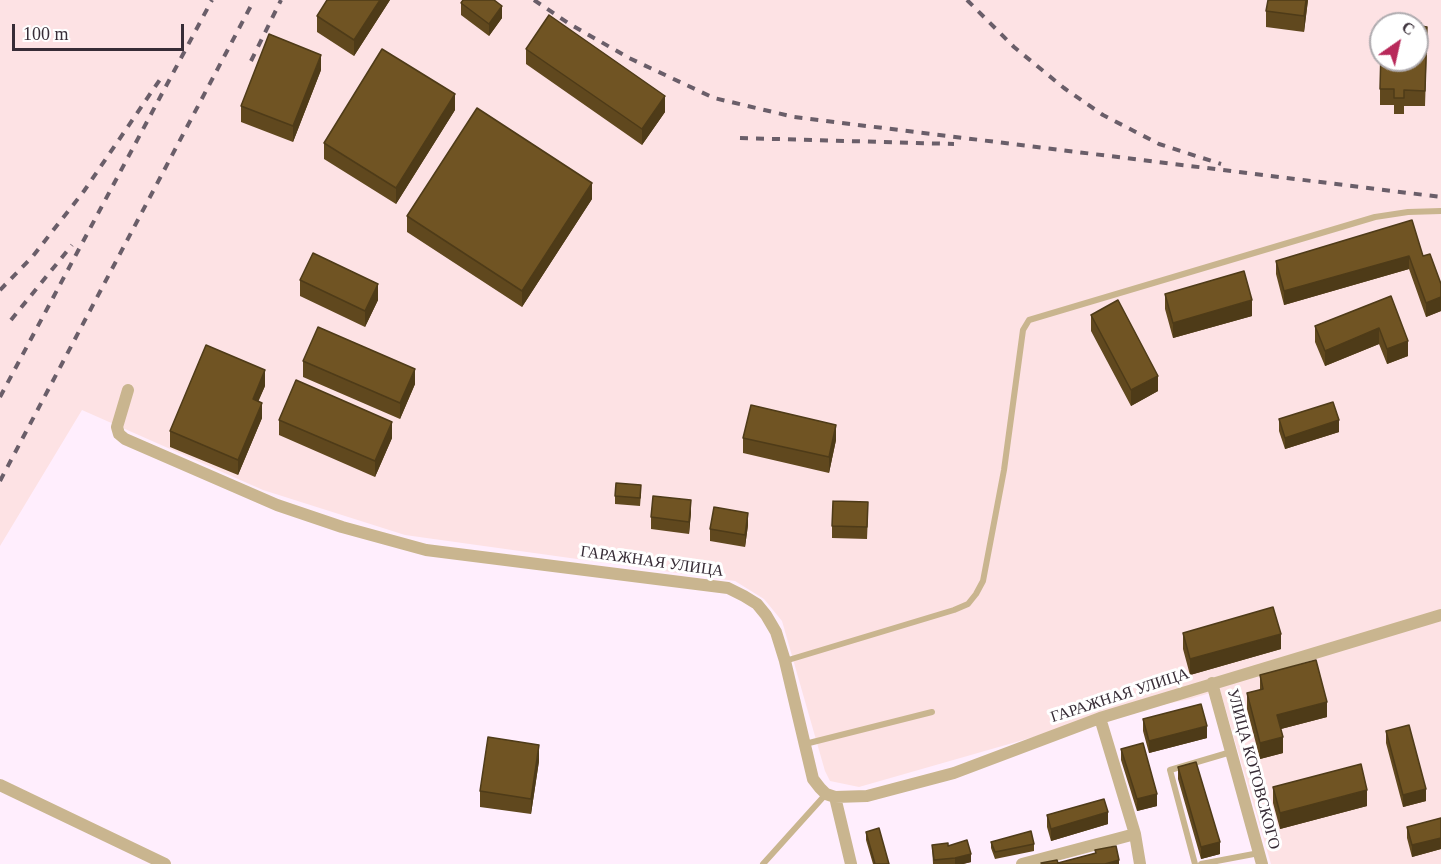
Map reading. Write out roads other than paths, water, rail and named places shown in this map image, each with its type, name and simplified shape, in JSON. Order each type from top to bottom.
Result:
[{"type":"street","name":"ГАРАЖНАЯ УЛИЦА","points":[[128,390],[117,427],[119,434],[125,439],[267,501],[342,527],[426,550],[728,588],[757,604],[776,632],[813,779],[819,788],[831,796],[867,796],[954,773],[1100,718],[1441,615]]},
{"type":"street","name":"УЛИЦА КОТОВСКОГО","points":[[1212,683],[1260,859]]},
{"type":"street","points":[[1100,718],[1135,834],[1140,864]]},
{"type":"street","points":[[0,785],[165,864]]},
{"type":"street","points":[[831,796],[851,864]]},
{"type":"street","points":[[1022,864],[1135,834]]},
{"type":"lane","points":[[785,661],[954,610],[968,604],[976,594],[983,581],[1004,470],[1023,330],[1029,320],[1375,217],[1408,212],[1441,211]]},
{"type":"lane","points":[[804,744],[932,712]]},
{"type":"lane","points":[[1194,864],[1170,770],[1231,752]]},
{"type":"lane","points":[[763,864],[831,796]]},
{"type":"lane","points":[[1201,864],[1260,859]]},
{"type":"railway","points":[[0,397],[212,0]]},
{"type":"railway","points":[[0,481],[254,0]]},
{"type":"railway","points":[[251,61],[281,0]]},
{"type":"railway","points":[[534,0],[568,23],[629,58],[714,98],[794,117],[1441,197]]},
{"type":"railway","points":[[967,0],[1014,47],[1064,88],[1103,115],[1159,144],[1221,164]]},
{"type":"railway","points":[[0,290],[33,256],[84,191],[161,78]]},
{"type":"railway","points":[[740,138],[954,144]]},
{"type":"railway","points":[[11,320],[72,245]]}]
